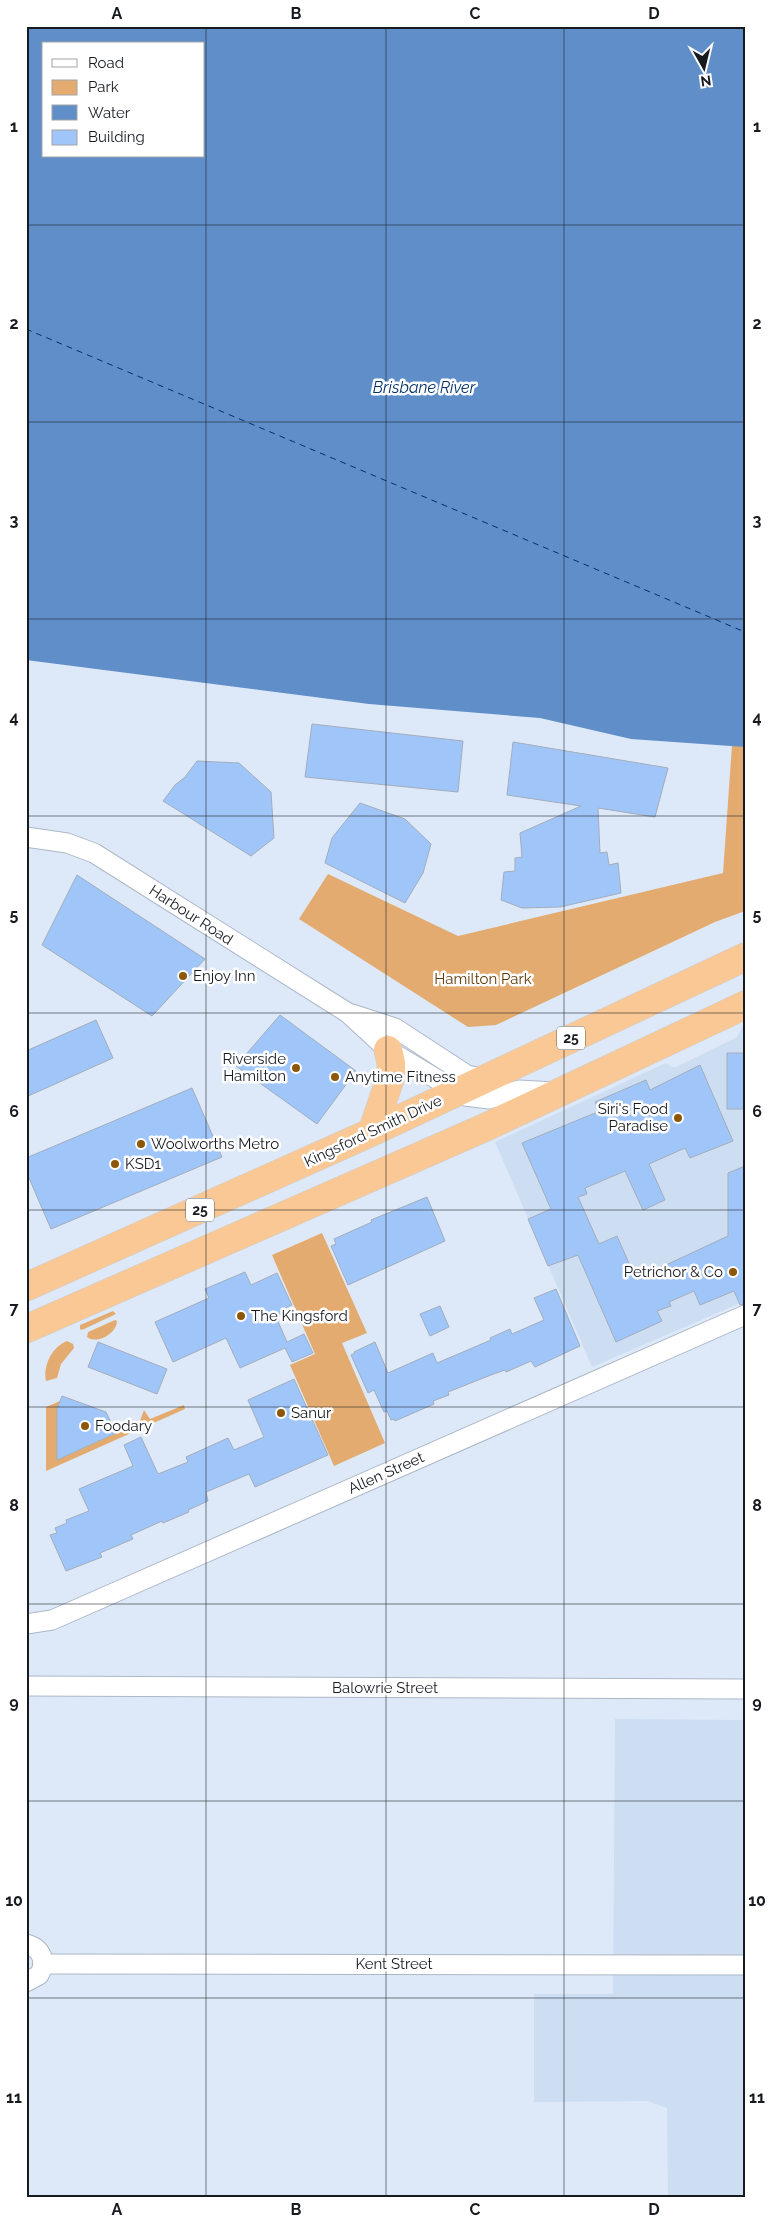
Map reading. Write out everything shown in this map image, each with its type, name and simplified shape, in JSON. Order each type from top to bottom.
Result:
[{"type":"highway","name":"Kingsford Smith Drive","points":[[26,1287],[457,1093],[745,957]]},
{"type":"highway","points":[[26,1329],[559,1092],[745,1005]]},
{"type":"highway","points":[[372,1132],[391,1076],[388,1050]]},
{"type":"street","name":"Harbour Road","points":[[26,837],[67,843],[94,853],[348,1013],[388,1050],[457,1093],[484,1099],[501,1097],[519,1090],[559,1092]]},
{"type":"street","name":"Harbour Road","points":[[348,1013],[395,1028],[467,1075],[484,1079]]},
{"type":"street","name":"Allen Street","points":[[26,1624],[52,1620],[745,1315]]},
{"type":"street","name":"Balowrie Street","points":[[26,1686],[745,1689]]},
{"type":"street","points":[[26,1944],[35,1947],[40,1952],[43,1964],[39,1975],[26,1982]]},
{"type":"street","name":"Kent Street","points":[[43,1964],[745,1964]]},
{"type":"shaded area","points":[[745,1026],[745,1301],[592,1367],[495,1142],[666,1063],[676,1067],[737,1037],[742,1027]]},
{"type":"shaded area","points":[[615,1719],[745,1720],[745,2197],[668,2197],[667,2108],[647,2101],[534,2102],[534,1994],[613,1994]]},
{"type":"green space","name":"Hamilton Park","points":[[732,745],[745,747],[745,911],[715,922],[496,1025],[468,1027],[299,919],[328,874],[458,936],[723,873]]},
{"type":"green space","points":[[322,1233],[367,1333],[342,1343],[385,1443],[334,1466],[290,1365],[315,1354],[272,1255]]},
{"type":"green space","points":[[113,1311],[116,1314],[82,1330],[80,1329],[80,1325]]},
{"type":"green space","points":[[115,1320],[117,1321],[114,1330],[106,1336],[96,1340],[87,1337],[88,1332]]},
{"type":"green space","points":[[67,1341],[73,1344],[74,1348],[61,1364],[57,1378],[46,1381],[47,1363],[50,1357],[57,1348]]},
{"type":"green space","points":[[60,1401],[57,1409],[57,1460],[130,1427],[137,1429],[144,1410],[150,1419],[184,1405],[185,1409],[46,1471],[46,1407]]},
{"type":"water","name":"Brisbane River","points":[[26,26],[745,26],[745,747],[631,739],[540,718],[369,704],[26,660]]},
{"type":"building","points":[[312,724],[463,741],[458,792],[305,777]]},
{"type":"building","points":[[513,742],[668,768],[655,817],[598,808],[600,853],[607,852],[609,865],[618,863],[621,893],[560,907],[522,908],[501,900],[504,872],[515,871],[515,858],[522,857],[520,833],[581,806],[507,795]]},
{"type":"building","points":[[197,761],[239,763],[271,792],[274,838],[251,856],[163,801]]},
{"type":"building","points":[[360,803],[405,819],[431,844],[423,873],[405,903],[325,863],[332,838]]},
{"type":"building","points":[[77,875],[205,959],[152,1016],[42,945]]},
{"type":"building","name":"Riverside Hamilton","points":[[280,1015],[356,1071],[317,1124],[236,1066]]},
{"type":"building","points":[[96,1020],[113,1058],[26,1097],[26,1051]]},
{"type":"building","points":[[727,1053],[745,1053],[745,1109],[727,1109]]},
{"type":"building","points":[[700,1065],[733,1141],[690,1158],[685,1148],[649,1164],[665,1200],[643,1210],[625,1171],[585,1188],[587,1194],[578,1197],[599,1244],[617,1236],[636,1279],[728,1236],[728,1173],[745,1166],[745,1304],[740,1305],[734,1291],[700,1305],[694,1291],[669,1302],[671,1306],[657,1311],[662,1321],[616,1342],[578,1255],[548,1266],[528,1219],[551,1209],[522,1143],[600,1111],[595,1102],[646,1080],[650,1090]]},
{"type":"building","name":"KSD1","points":[[192,1088],[222,1157],[51,1229],[26,1171],[26,1158]]},
{"type":"building","points":[[427,1197],[445,1241],[348,1285],[331,1246],[336,1244],[334,1239],[372,1222],[371,1220]]},
{"type":"building","points":[[245,1272],[251,1285],[277,1273],[292,1305],[283,1309],[284,1313],[276,1317],[287,1342],[304,1334],[313,1353],[292,1362],[285,1348],[240,1368],[226,1338],[173,1362],[155,1322],[209,1298],[205,1289]]},
{"type":"building","points":[[556,1289],[580,1346],[535,1367],[531,1361],[506,1372],[505,1370],[448,1392],[449,1395],[433,1401],[434,1404],[395,1421],[394,1419],[391,1420],[387,1411],[384,1412],[374,1390],[368,1393],[351,1355],[375,1342],[388,1373],[433,1353],[437,1363],[491,1340],[490,1338],[510,1329],[512,1334],[544,1320],[534,1298]]},
{"type":"building","points":[[440,1306],[449,1327],[430,1336],[420,1314]]},
{"type":"building","points":[[98,1342],[167,1369],[157,1394],[88,1367]]},
{"type":"building","points":[[294,1379],[328,1455],[255,1487],[249,1474],[206,1492],[208,1501],[188,1510],[189,1512],[163,1523],[162,1521],[131,1535],[133,1539],[100,1553],[102,1557],[66,1571],[50,1535],[57,1533],[55,1528],[67,1523],[66,1520],[89,1511],[79,1489],[133,1466],[124,1445],[141,1437],[158,1474],[188,1462],[186,1457],[228,1438],[234,1450],[264,1437],[248,1400]]},
{"type":"building","name":"Foodary","points":[[62,1396],[106,1412],[116,1433],[57,1460],[57,1409]]},
{"type":"ferry route","points":[[26,329],[745,632]]},
{"type":"place","name":"Enjoy Inn","points":[[183,976]]},
{"type":"place","name":"Riverside Hamilton","points":[[296,1068]]},
{"type":"place","name":"Anytime Fitness","points":[[335,1077]]},
{"type":"place","name":"Siri's Food Paradise","points":[[678,1118]]},
{"type":"place","name":"Woolworths Metro","points":[[141,1144]]},
{"type":"place","name":"KSD1","points":[[115,1164]]},
{"type":"place","name":"Petrichor & Co","points":[[733,1272]]},
{"type":"place","name":"The Kingsford","points":[[241,1316]]},
{"type":"place","name":"Sanur","points":[[281,1413]]},
{"type":"place","name":"Foodary","points":[[85,1426]]}]
